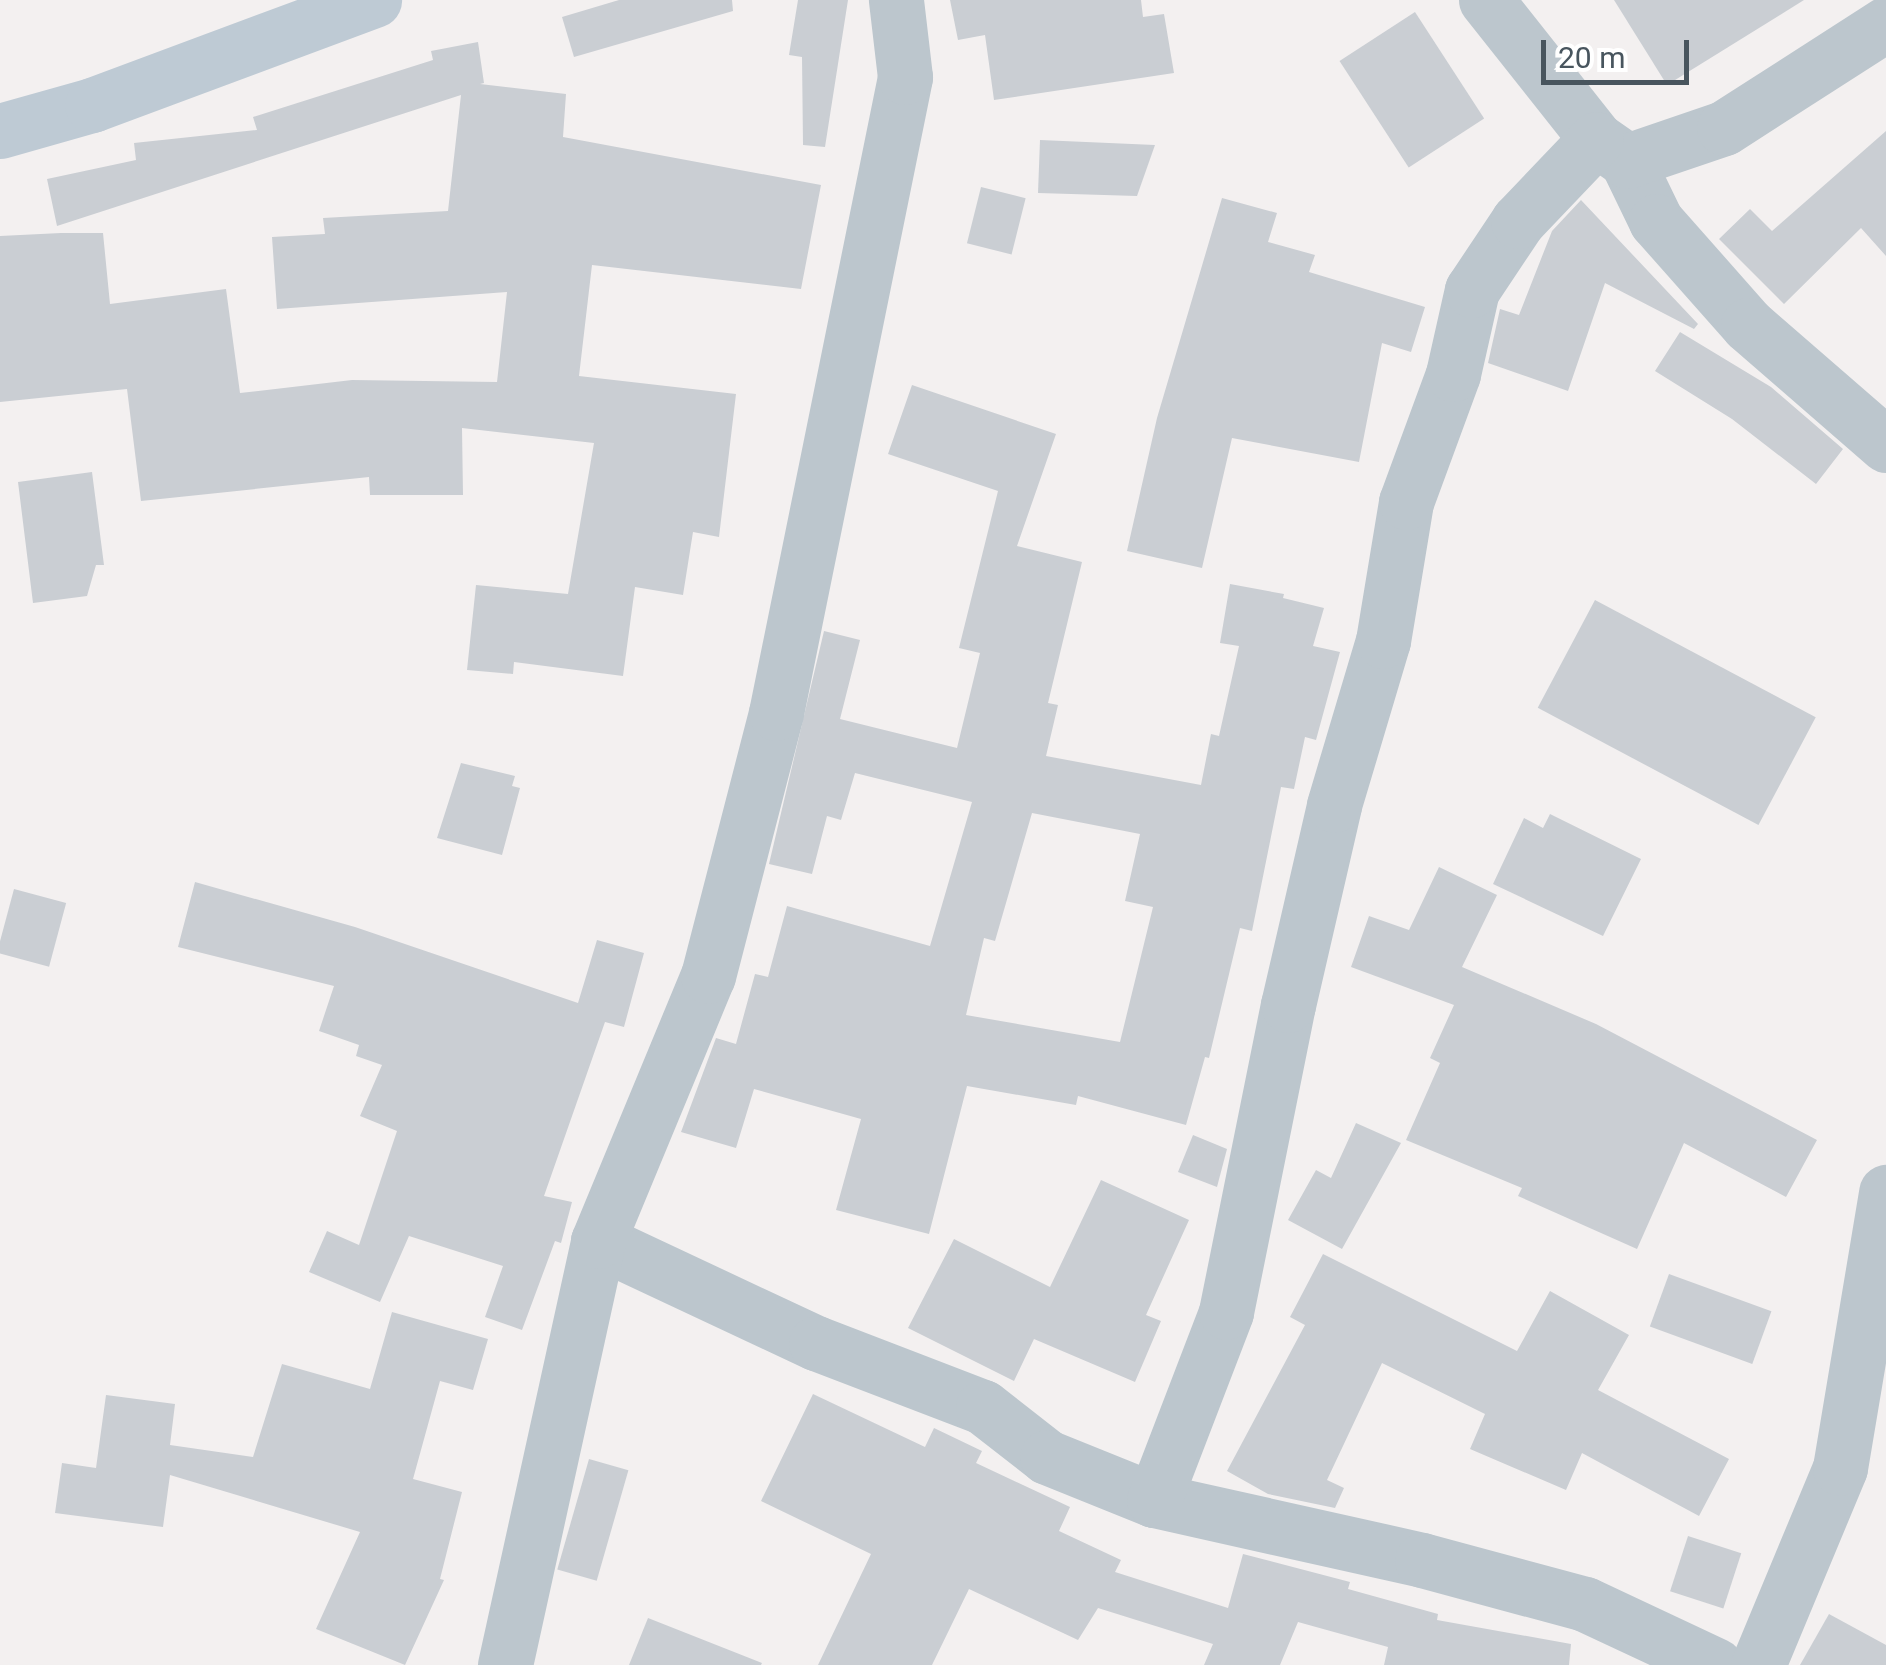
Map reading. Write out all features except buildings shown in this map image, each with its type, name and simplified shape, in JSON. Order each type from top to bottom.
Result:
[{"type":"main road","points":[[0,131],[92,105],[374,0]]},
{"type":"street","points":[[505,1665],[598,1241],[708,976],[776,713],[905,77],[896,0]]},
{"type":"street","points":[[1486,0],[1611,150],[1656,220],[1748,325],[1886,445]]},
{"type":"street","points":[[1656,220],[1724,128],[1886,24]]},
{"type":"street","points":[[1154,1500],[1226,1312],[1330,824],[1384,642],[1406,502],[1454,374],[1472,290],[1518,221],[1611,150],[1724,128]]},
{"type":"street","points":[[1758,1665],[1840,1468],[1886,1192]]},
{"type":"street","points":[[598,1241],[816,1343],[983,1406],[1047,1457],[1154,1500],[1422,1560],[1584,1604],[1715,1665]]}]
